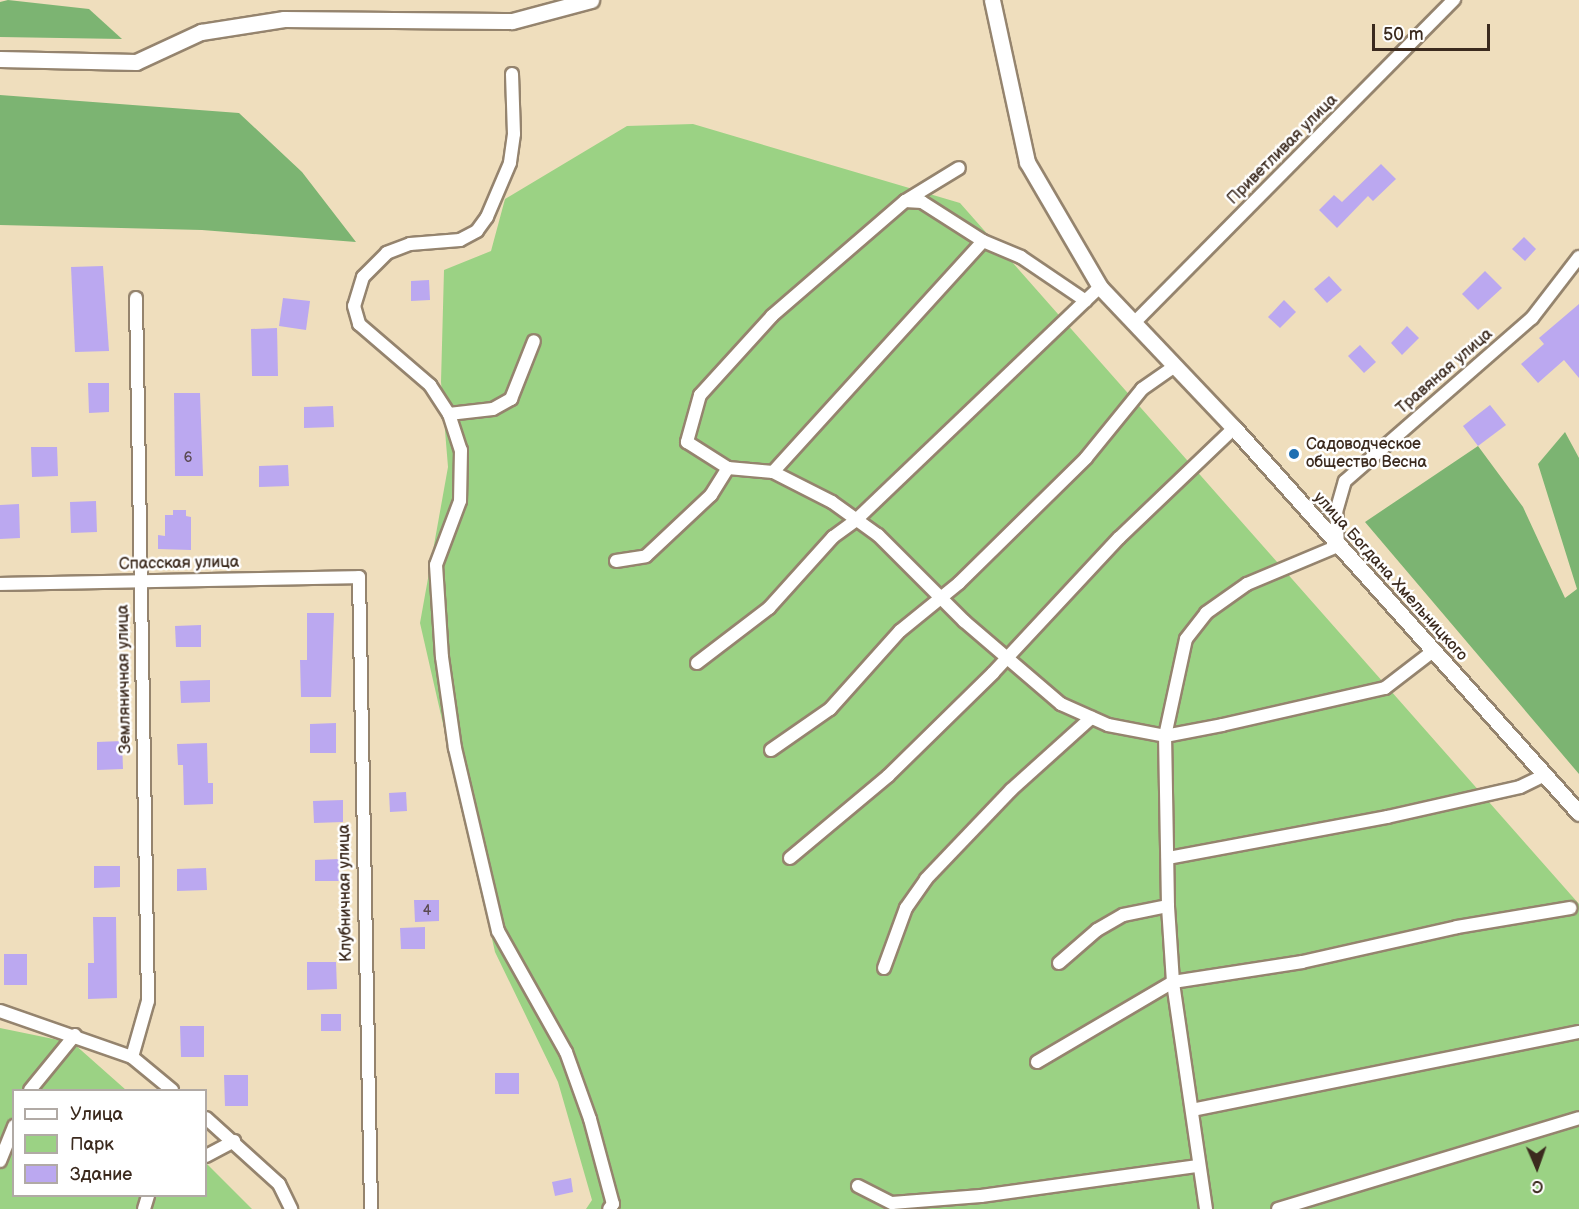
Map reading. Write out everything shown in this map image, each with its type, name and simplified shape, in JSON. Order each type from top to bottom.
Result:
[{"type":"street","points":[[0,59],[136,62],[201,32],[284,19],[512,21],[591,0]]},
{"type":"street","name":"улица Богдана Хмельницкого","points":[[992,0],[1027,162],[1100,287],[1234,428],[1543,776],[1579,813]]},
{"type":"street","name":"Приветливая улица","points":[[1134,323],[1454,0]]},
{"type":"street","points":[[512,74],[514,134],[510,163],[488,217],[477,231],[460,240],[410,244],[387,253],[363,277],[354,306],[359,324],[430,384],[449,414],[461,450],[460,501],[436,565],[442,657],[455,747],[498,931],[566,1052],[590,1119],[612,1207]]},
{"type":"street","points":[[959,168],[905,201],[772,316],[700,395],[687,442],[728,468],[773,472],[878,535],[1006,659],[1061,704],[1091,718],[1165,736],[1385,688],[1432,652]]},
{"type":"street","points":[[905,201],[922,202],[982,241],[1021,257],[1086,301]]},
{"type":"street","points":[[773,472],[982,241]]},
{"type":"street","name":"Травяная улица","points":[[1338,546],[1336,512],[1345,481],[1532,318],[1579,257]]},
{"type":"street","points":[[697,663],[769,608],[833,537],[856,520],[1100,287]]},
{"type":"street","name":"Земляничная улица","points":[[132,1057],[148,1001],[136,298]]},
{"type":"street","points":[[449,414],[493,409],[511,399],[534,340]]},
{"type":"street","points":[[771,750],[830,709],[900,631],[942,598],[1086,458],[1142,389],[1175,366]]},
{"type":"street","points":[[790,858],[888,776],[1006,659],[1119,538],[1234,428]]},
{"type":"street","points":[[616,561],[646,556],[711,495],[728,468]]},
{"type":"street","points":[[1206,1209],[1173,982],[1168,906],[1165,736],[1186,639],[1194,624],[1247,584],[1338,546]]},
{"type":"street","name":"Спасская улица","points":[[0,584],[359,577]]},
{"type":"street","name":"Клубничная улица","points":[[359,577],[371,1209]]},
{"type":"street","points":[[884,968],[906,908],[927,879],[1011,790],[1091,718]]},
{"type":"street","points":[[1168,858],[1387,817],[1520,787],[1543,776]]},
{"type":"street","points":[[1059,963],[1097,930],[1123,915],[1168,906]]},
{"type":"street","points":[[1037,1062],[1173,982],[1302,962],[1457,927],[1570,908]]},
{"type":"street","points":[[0,1011],[75,1035],[132,1057],[171,1089]]},
{"type":"street","points":[[1192,1110],[1579,1032]]},
{"type":"street","points":[[31,1089],[75,1035]]},
{"type":"street","points":[[1278,1209],[1579,1118]]},
{"type":"street","points":[[207,1119],[279,1184],[291,1209]]},
{"type":"street","points":[[0,1161],[12,1131]]},
{"type":"street","points":[[207,1155],[234,1141]]},
{"type":"street","points":[[858,1186],[892,1203],[981,1196],[1198,1166]]},
{"type":"green space","points":[[8,0],[89,9],[122,39],[0,37],[0,2]]},
{"type":"green space","points":[[0,95],[239,113],[302,172],[356,242],[202,230],[0,225]]},
{"type":"green space","points":[[693,124],[960,203],[1579,904],[1579,1209],[586,1209],[592,1200],[558,1082],[495,952],[420,623],[448,467],[441,382],[444,270],[491,251],[505,199],[627,126]]},
{"type":"green space","points":[[1565,432],[1579,458],[1579,774],[1365,522],[1478,446],[1523,507],[1565,598],[1577,589],[1538,464]]},
{"type":"green space","points":[[0,1028],[73,1043],[125,1089],[12,1089],[12,1197],[207,1197],[207,1164],[252,1209],[0,1209]]},
{"type":"building","points":[[1381,164],[1396,179],[1373,201],[1368,196],[1337,228],[1319,210],[1334,195],[1342,202]]},
{"type":"building","points":[[1524,237],[1536,249],[1525,261],[1512,249]]},
{"type":"building","points":[[103,266],[109,351],[75,352],[71,267]]},
{"type":"building","points":[[1485,271],[1502,288],[1478,310],[1462,294]]},
{"type":"building","points":[[1329,276],[1342,290],[1327,303],[1314,289]]},
{"type":"building","points":[[429,280],[430,300],[411,301],[411,281]]},
{"type":"building","points":[[283,298],[310,301],[306,330],[279,326]]},
{"type":"building","points":[[1284,300],[1296,312],[1280,328],[1268,317]]},
{"type":"building","points":[[1579,304],[1579,378],[1564,360],[1538,383],[1521,364],[1544,344],[1539,338]]},
{"type":"building","points":[[1407,326],[1419,338],[1402,355],[1391,343]]},
{"type":"building","points":[[277,328],[278,376],[252,376],[251,329]]},
{"type":"building","points":[[1360,345],[1376,362],[1364,373],[1348,356]]},
{"type":"building","points":[[88,383],[109,383],[109,412],[89,413]]},
{"type":"building","points":[[174,393],[200,393],[203,476],[175,476]]},
{"type":"building","points":[[1490,405],[1506,425],[1478,446],[1463,426]]},
{"type":"building","points":[[333,406],[334,427],[304,428],[304,407]]},
{"type":"building","points":[[31,447],[57,447],[58,476],[32,477]]},
{"type":"building","points":[[288,465],[289,486],[259,487],[259,466]]},
{"type":"building","points":[[96,501],[97,532],[71,533],[70,502]]},
{"type":"building","points":[[19,504],[20,538],[0,539],[0,505]]},
{"type":"building","points":[[173,510],[186,510],[186,516],[191,517],[191,550],[158,549],[158,535],[165,536],[165,515],[173,515]]},
{"type":"building","points":[[307,613],[334,613],[331,697],[301,697],[300,660],[307,660]]},
{"type":"building","points":[[201,625],[201,647],[176,647],[175,626]]},
{"type":"building","points":[[210,680],[210,702],[181,703],[180,681]]},
{"type":"building","points":[[336,723],[336,753],[310,753],[310,724]]},
{"type":"building","points":[[122,741],[123,769],[97,770],[97,742]]},
{"type":"building","points":[[207,743],[208,783],[213,783],[213,804],[184,805],[183,765],[178,765],[177,744]]},
{"type":"building","points":[[406,792],[407,811],[390,812],[389,793]]},
{"type":"building","points":[[343,800],[343,822],[314,823],[313,801]]},
{"type":"building","points":[[339,859],[339,881],[315,881],[315,860]]},
{"type":"building","points":[[94,866],[120,866],[120,887],[94,888]]},
{"type":"building","points":[[206,868],[207,890],[177,891],[177,869]]},
{"type":"building","points":[[414,900],[439,900],[439,921],[415,922]]},
{"type":"building","points":[[93,917],[116,917],[117,998],[88,999],[88,963],[94,963]]},
{"type":"building","points":[[425,927],[425,949],[401,949],[400,928]]},
{"type":"building","points":[[4,954],[27,954],[27,985],[4,985]]},
{"type":"building","points":[[307,962],[336,962],[337,989],[307,990]]},
{"type":"building","points":[[321,1014],[341,1014],[341,1031],[321,1031]]},
{"type":"building","points":[[180,1026],[204,1026],[204,1057],[181,1057]]},
{"type":"building","points":[[495,1073],[519,1073],[519,1094],[495,1094]]},
{"type":"building","points":[[224,1075],[248,1075],[248,1106],[225,1106]]},
{"type":"building","points":[[571,1178],[573,1192],[555,1196],[552,1182]]},
{"type":"place","name":"Садоводческое общество Весна","points":[[1294,454]]}]
